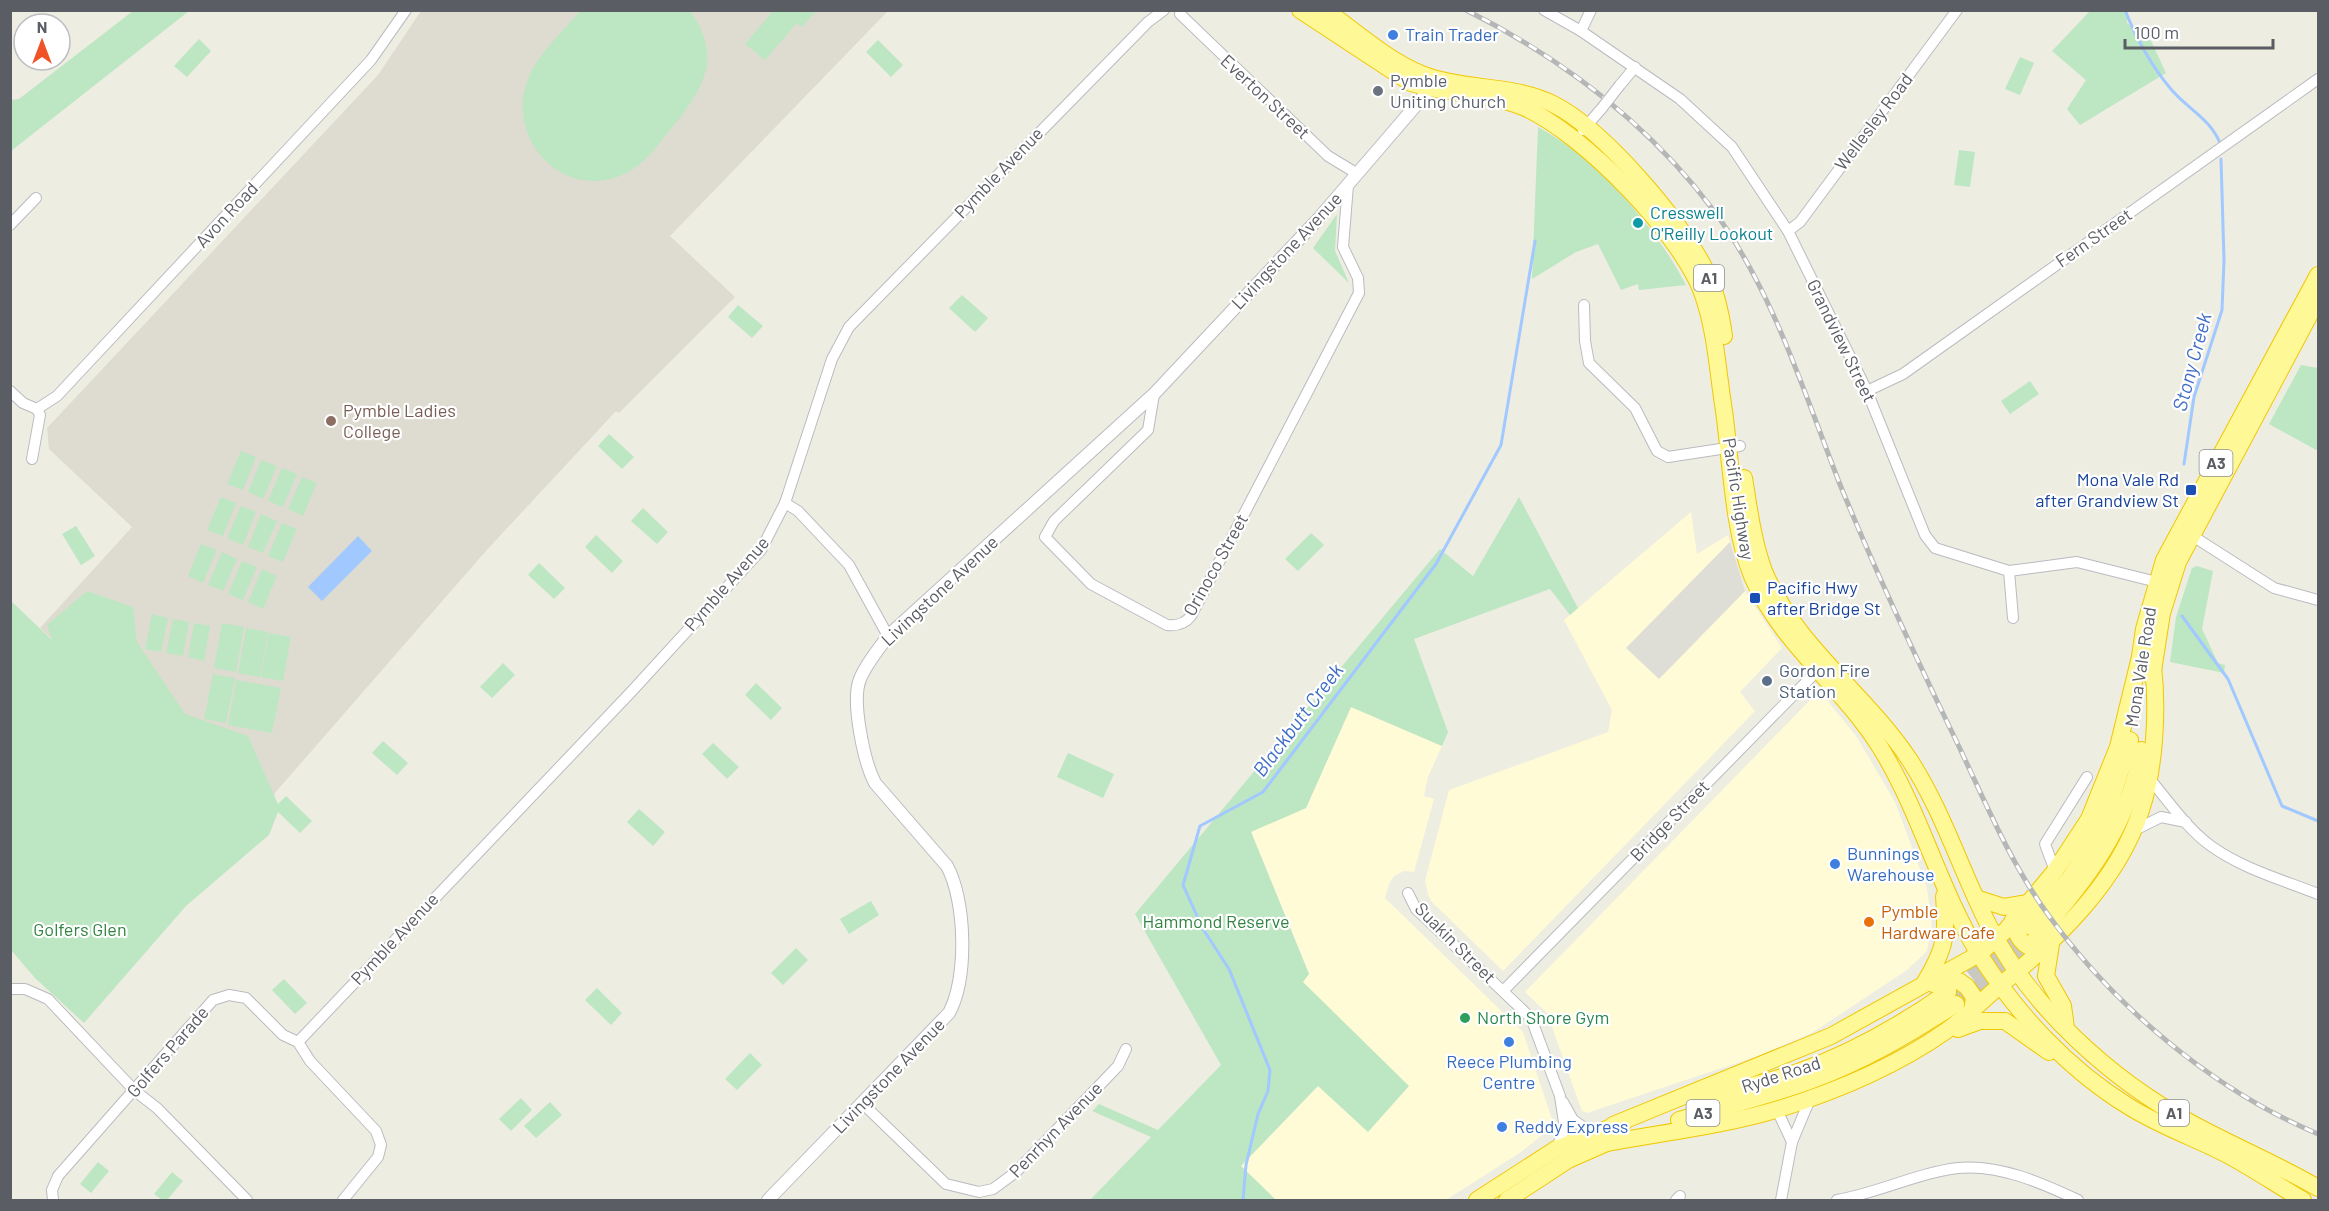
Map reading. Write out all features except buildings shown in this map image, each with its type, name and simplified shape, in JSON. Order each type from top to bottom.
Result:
[{"type":"highway","name":"Pacific Highway","points":[[1300,10],[1401,78],[1432,83],[1509,89],[1552,103],[1581,132],[1622,162],[1677,226],[1706,272],[1720,314],[1735,447],[1739,525],[1751,573],[1781,627],[1856,713],[1882,750],[1905,792],[1960,920],[1979,954],[2001,986],[2059,1053],[2098,1086],[2136,1111],[2224,1154],[2303,1200]]},
{"type":"highway","name":"Pacific Highway","points":[[1325,10],[1432,83]]},
{"type":"highway","name":"Mona Vale Road","points":[[2146,664],[2144,629],[2164,560],[2319,275]]},
{"type":"highway","name":"Mona Vale Road","points":[[2032,932],[2070,878],[2105,821],[2130,739],[2146,664],[2178,562],[2319,299]]},
{"type":"highway","name":"Pacific Highway","points":[[1735,447],[1764,571],[1789,616],[1908,757],[1948,833],[1976,898],[2018,973],[2067,1029],[2113,1070],[2176,1114],[2319,1188]]},
{"type":"highway","points":[[1613,1125],[1831,1036],[1979,954],[1997,939],[2032,932],[2093,895],[2115,863],[2142,809],[2157,697],[2146,664]]},
{"type":"highway","points":[[1976,898],[2004,907],[2028,903],[2055,871],[2090,819],[2118,747],[2146,664]]},
{"type":"highway","points":[[1923,985],[1939,960],[1948,924],[1942,878]]},
{"type":"highway","points":[[2028,903],[2032,932],[2046,976],[2062,1006],[2067,1029]]},
{"type":"highway","points":[[1596,1138],[1777,1110],[1882,1069],[1945,1032],[2018,973],[2032,932]]},
{"type":"highway","points":[[1923,985],[1959,981],[1974,997],[1972,1012]]},
{"type":"highway","name":"Ryde Road","points":[[1477,1200],[1556,1149],[1596,1138],[1806,1083],[1898,1041],[1952,998],[1848,1052],[1798,1072],[1613,1125],[1596,1138],[1568,1160],[1507,1200]]},
{"type":"highway","points":[[1945,1032],[1980,1021],[2005,1021],[2044,1051],[2059,1053]]},
{"type":"street","name":"Avon Road","points":[[38,409],[68,385],[371,60],[406,10]]},
{"type":"street","name":"Pymble Avenue","points":[[298,1042],[632,691],[761,550],[785,503],[832,360],[849,327],[1148,22],[1166,10],[1174,15],[1182,12]]},
{"type":"street","name":"Grandview Street","points":[[1544,10],[1581,31],[1680,99],[1732,147],[1788,231],[1867,391],[1929,542],[1935,548],[2009,571],[2077,562],[2157,582]]},
{"type":"street","points":[[1581,31],[1591,10]]},
{"type":"street","name":"Wellesley Road","points":[[1788,231],[1800,222],[1957,10]]},
{"type":"street","name":"Everton Street","points":[[1182,12],[1336,163],[1356,173]]},
{"type":"street","points":[[1581,132],[1635,68]]},
{"type":"street","name":"Fern Street","points":[[1867,391],[1903,374],[2319,80]]},
{"type":"street","name":"Livingstone Avenue","points":[[768,1200],[949,1013],[954,1003],[960,977],[961,903],[953,877],[875,783],[866,758],[857,704],[857,689],[866,669],[888,636],[1154,394],[1348,185],[1432,83]]},
{"type":"street","name":"Orinoco Street","points":[[1154,394],[1148,430],[1054,521],[1046,537],[1102,591],[1167,625],[1174,626],[1188,621],[1191,616],[1359,293],[1358,278],[1343,247],[1348,185]]},
{"type":"street","points":[[10,225],[36,198]]},
{"type":"street","points":[[1584,305],[1585,341],[1589,363],[1635,408],[1657,451],[1668,457],[1735,447]]},
{"type":"street","points":[[10,391],[23,402],[38,409],[40,416],[32,459]]},
{"type":"street","points":[[785,503],[798,511],[849,565],[888,636]]},
{"type":"street","points":[[2191,535],[2274,588],[2319,600]]},
{"type":"street","points":[[2009,571],[2013,618]]},
{"type":"street","points":[[1812,645],[1817,670]]},
{"type":"street","name":"Bridge Street","points":[[1504,990],[1817,670]]},
{"type":"street","points":[[2055,871],[2045,844],[2087,777]]},
{"type":"street","points":[[2148,777],[2186,822],[2210,845],[2236,862],[2319,894]]},
{"type":"street","points":[[2133,831],[2161,818],[2186,822]]},
{"type":"street","name":"Suakin Street","points":[[1408,893],[1416,909],[1531,1018],[1560,1096]]},
{"type":"street","points":[[10,989],[25,989],[48,999],[135,1091],[157,1108],[247,1200]]},
{"type":"street","name":"Golfers Parade","points":[[53,1200],[52,1190],[57,1176],[135,1091],[213,1000],[229,995],[246,998],[283,1035],[298,1042],[310,1061],[376,1131],[381,1145],[378,1157],[343,1200]]},
{"type":"street","name":"Penrhyn Avenue","points":[[862,1103],[946,1184],[980,1196],[1016,1172],[1118,1066],[1126,1049]]},
{"type":"street","points":[[1560,1096],[1574,1120],[1596,1138]]},
{"type":"street","points":[[1556,1149],[1565,1129],[1560,1096]]},
{"type":"street","points":[[1781,1200],[1792,1142],[1810,1099]]},
{"type":"street","points":[[1777,1110],[1792,1142]]},
{"type":"street","points":[[1837,1200],[1865,1196],[1906,1181],[1957,1168],[1975,1168],[2004,1172],[2078,1200]]},
{"type":"shaded area","name":"Pymble Ladies College","points":[[421,11],[888,11],[670,236],[735,297],[619,413],[616,411],[485,552],[247,825],[40,628],[132,527],[49,449],[47,428],[378,75]]},
{"type":"shaded area","points":[[1691,512],[1697,554],[1728,535],[1730,542],[1659,679],[1745,591],[1782,648],[1740,692],[1755,711],[1503,971],[1431,901],[1428,894],[1425,881],[1449,790],[1608,732],[1612,710],[1564,620]]},
{"type":"shaded area","points":[[1730,542],[1745,591],[1659,679],[1626,648]]},
{"type":"shaded area","points":[[1816,694],[1823,695],[1856,736],[1895,802],[1927,888],[1932,924],[1927,951],[1907,970],[1812,1033],[1755,1057],[1587,1113],[1582,1111],[1547,1013],[1525,992]]},
{"type":"shaded area","points":[[1351,707],[1442,746],[1428,777],[1424,796],[1434,799],[1414,872],[1404,871],[1394,876],[1385,898],[1523,1032],[1553,1122],[1551,1128],[1521,1152],[1446,1200],[1276,1200],[1241,1166],[1318,1086],[1302,982],[1309,974],[1251,831],[1306,808]]},
{"type":"green space","points":[[774,10],[816,11],[802,27],[797,23],[765,60],[745,44]]},
{"type":"green space","points":[[133,11],[189,11],[11,151],[11,100],[19,99],[54,72],[72,72],[72,58]]},
{"type":"green space","points":[[580,11],[690,11],[701,29],[706,46],[707,61],[704,77],[688,106],[643,161],[630,171],[614,178],[592,181],[573,177],[555,169],[541,156],[530,139],[524,120],[523,100],[532,70],[544,52]]},
{"type":"green space","points":[[2090,11],[2128,11],[2127,23],[2151,41],[2166,73],[2080,125],[2067,109],[2086,80],[2052,51]]},
{"type":"green space","points":[[199,39],[211,51],[187,77],[174,66]]},
{"type":"green space","points":[[878,40],[903,65],[891,77],[866,52]]},
{"type":"green space","points":[[2020,57],[2034,63],[2020,95],[2005,89]]},
{"type":"green space","points":[[1538,127],[1560,140],[1581,157],[1622,196],[1658,240],[1686,285],[1639,290],[1638,284],[1621,290],[1598,244],[1576,252],[1532,279]]},
{"type":"green space","points":[[1959,150],[1975,152],[1970,187],[1954,185]]},
{"type":"green space","points":[[1337,214],[1335,251],[1349,283],[1313,248]]},
{"type":"green space","points":[[962,295],[988,318],[975,332],[949,308]]},
{"type":"green space","points":[[738,305],[763,326],[752,338],[728,317]]},
{"type":"green space","points":[[2301,365],[2318,368],[2318,451],[2269,424]]},
{"type":"green space","points":[[2030,381],[2039,394],[2010,414],[2001,401]]},
{"type":"green space","points":[[609,434],[634,457],[622,469],[598,446]]},
{"type":"green space","points":[[241,451],[256,457],[243,490],[227,484]]},
{"type":"green space","points":[[261,460],[277,466],[263,499],[248,492]]},
{"type":"green space","points":[[282,468],[297,474],[283,507],[268,501]]},
{"type":"green space","points":[[302,477],[317,483],[303,516],[288,509]]},
{"type":"green space","points":[[221,497],[236,503],[223,536],[207,530]]},
{"type":"green space","name":"Hammond Reserve","points":[[1519,497],[1578,608],[1570,615],[1550,589],[1414,639],[1448,732],[1442,746],[1351,707],[1306,808],[1251,832],[1309,974],[1303,982],[1409,1086],[1368,1132],[1318,1086],[1241,1166],[1276,1200],[1090,1200],[1151,1137],[1092,1111],[1099,1104],[1158,1130],[1221,1065],[1135,914],[1440,549],[1473,576]]},
{"type":"green space","points":[[241,506],[256,512],[243,545],[227,538]]},
{"type":"green space","points":[[643,508],[668,532],[657,544],[631,521]]},
{"type":"green space","points":[[261,514],[277,521],[263,553],[248,547]]},
{"type":"green space","points":[[282,523],[297,529],[283,562],[268,556]]},
{"type":"green space","points":[[76,526],[95,556],[81,565],[62,534]]},
{"type":"green space","points":[[1311,533],[1324,545],[1298,571],[1285,559]]},
{"type":"green space","points":[[596,535],[623,561],[612,573],[585,547]]},
{"type":"green space","points":[[201,544],[217,550],[203,583],[188,576]]},
{"type":"green space","points":[[222,552],[237,559],[223,591],[208,585]]},
{"type":"green space","points":[[242,561],[257,567],[243,600],[228,594]]},
{"type":"green space","points":[[539,563],[565,588],[554,599],[528,575]]},
{"type":"green space","points":[[2197,566],[2213,571],[2202,629],[2218,663],[2225,665],[2224,673],[2170,662],[2176,617],[2192,568]]},
{"type":"green space","points":[[262,569],[277,576],[263,609],[248,602]]},
{"type":"green space","name":"Golfers Glen","points":[[87,591],[133,607],[137,642],[185,714],[248,736],[278,804],[286,796],[312,821],[300,833],[278,812],[269,835],[186,906],[84,1023],[35,978],[11,950],[10,600],[52,640],[47,625]]},
{"type":"green space","points":[[152,614],[168,618],[161,652],[145,649]]},
{"type":"green space","points":[[173,619],[189,622],[183,656],[166,653]]},
{"type":"green space","points":[[194,623],[210,626],[204,661],[188,657]]},
{"type":"green space","points":[[222,623],[244,627],[236,672],[214,668]]},
{"type":"green space","points":[[246,628],[268,632],[260,677],[238,673]]},
{"type":"green space","points":[[269,633],[291,637],[283,681],[261,677]]},
{"type":"green space","points":[[503,663],[515,675],[492,698],[480,687]]},
{"type":"green space","points":[[213,674],[235,678],[226,723],[204,719]]},
{"type":"green space","points":[[236,680],[281,688],[272,733],[228,725]]},
{"type":"green space","points":[[756,683],[782,708],[771,720],[745,695]]},
{"type":"green space","points":[[383,741],[408,763],[397,775],[372,753]]},
{"type":"green space","points":[[713,743],[739,767],[727,779],[702,754]]},
{"type":"green space","points":[[1068,753],[1114,774],[1103,798],[1057,777]]},
{"type":"green space","points":[[639,809],[665,832],[653,846],[627,822]]},
{"type":"green space","points":[[871,901],[879,915],[849,934],[840,919]]},
{"type":"green space","points":[[796,948],[808,960],[783,985],[771,973]]},
{"type":"green space","points":[[284,979],[307,1003],[295,1014],[272,990]]},
{"type":"green space","points":[[597,988],[622,1013],[611,1025],[585,1000]]},
{"type":"green space","points":[[750,1053],[762,1065],[737,1090],[725,1079]]},
{"type":"green space","points":[[521,1098],[532,1110],[511,1131],[499,1119]]},
{"type":"green space","points":[[550,1102],[562,1115],[536,1138],[524,1126]]},
{"type":"green space","points":[[98,1162],[109,1171],[91,1193],[80,1184]]},
{"type":"green space","points":[[172,1172],[183,1181],[167,1200],[162,1200],[154,1194]]},
{"type":"water","points":[[358,536],[372,551],[322,601],[308,587]]},
{"type":"waterway","name":"Stony Creek","points":[[2125,10],[2156,70],[2176,95],[2204,120],[2216,134],[2220,143]]},
{"type":"waterway","name":"Stony Creek","points":[[2184,464],[2194,397],[2222,310],[2224,260],[2221,159]]},
{"type":"waterway","name":"Blackbutt Creek","points":[[1243,1200],[1246,1165],[1258,1114],[1268,1091],[1270,1070],[1229,969],[1203,929],[1183,885],[1200,826],[1263,792],[1436,564],[1501,445],[1535,241]]},
{"type":"waterway","name":"Stony Creek","points":[[2182,616],[2228,679],[2282,806],[2318,821]]},
{"type":"tunnel","points":[[1951,990],[2010,944],[2028,926]]},
{"type":"tunnel","points":[[1956,1004],[1979,988],[2036,937]]},
{"type":"railway","points":[[1466,10],[1502,29],[1570,72],[1633,122],[1689,179],[1735,242],[1785,342],[1839,482],[1907,637],[2007,848],[2049,916],[2104,982],[2169,1043],[2204,1070],[2241,1094],[2279,1116],[2318,1134]]},
{"type":"place","name":"Train Trader","points":[[1393,35]]},
{"type":"place","name":"Pymble Uniting Church","points":[[1378,91]]},
{"type":"place","name":"Cresswell O'Reilly Lookout","points":[[1638,223]]},
{"type":"place","name":"Pymble Ladies College","points":[[331,421]]},
{"type":"place","name":"Mona Vale Rd after Grandview St","points":[[2191,490]]},
{"type":"place","name":"Pacific Hwy after Bridge St","points":[[1755,598]]},
{"type":"place","name":"Gordon Fire Station","points":[[1767,681]]},
{"type":"place","name":"Bunnings Warehouse","points":[[1835,864]]},
{"type":"place","name":"Pymble Hardware Cafe","points":[[1869,922]]},
{"type":"place","name":"North Shore Gym","points":[[1465,1018]]},
{"type":"place","name":"Reece Plumbing Centre","points":[[1509,1042]]},
{"type":"place","name":"Reddy Express","points":[[1502,1127]]}]
